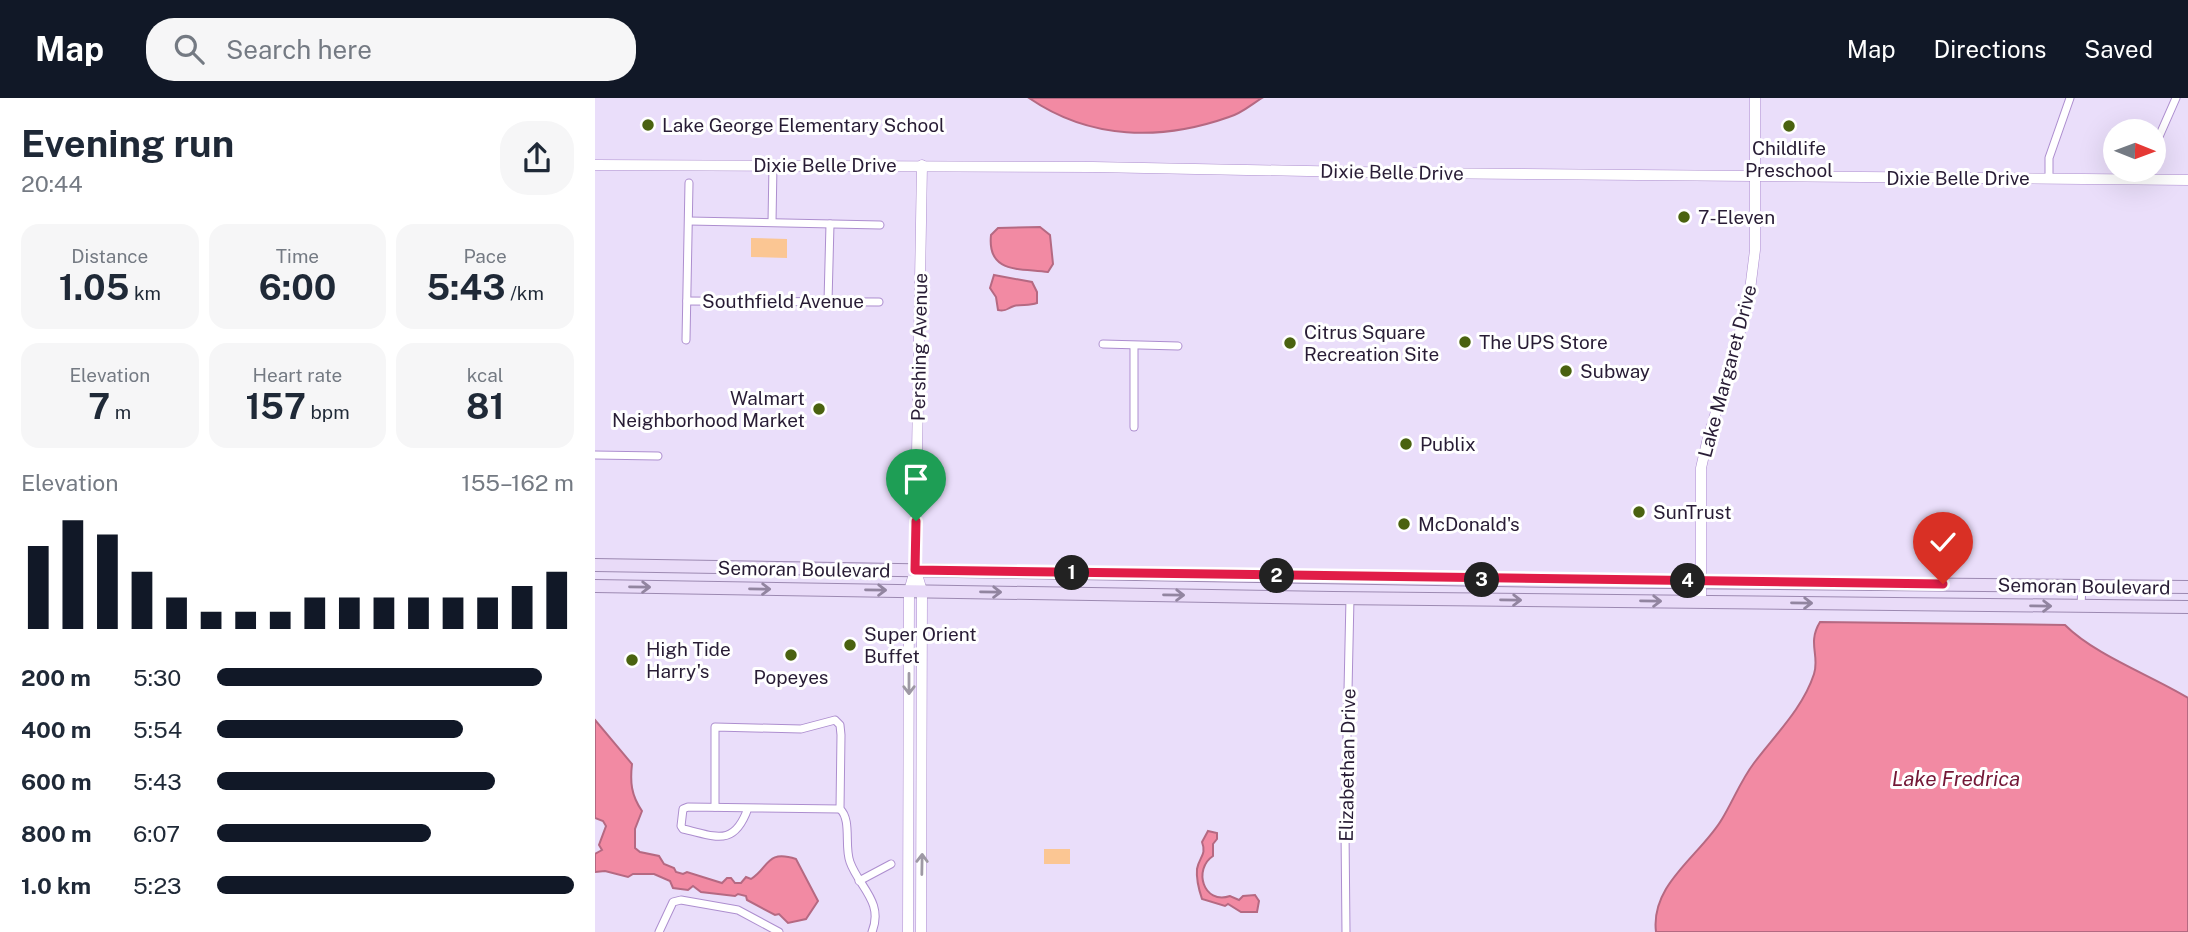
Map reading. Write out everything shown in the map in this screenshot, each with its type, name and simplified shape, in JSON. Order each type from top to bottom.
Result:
[{"type":"main road","name":"Semoran Boulevard","points":[[595,565],[1435,579],[2188,587]]},
{"type":"main road","points":[[1122,594],[1138,581],[1162,574]]},
{"type":"main road","points":[[1267,597],[1292,589],[1307,576]]},
{"type":"main road","points":[[1369,598],[1380,590],[1419,591],[1429,587],[1435,579]]},
{"type":"main road","points":[[1888,605],[1927,597],[1937,592],[1943,584]]},
{"type":"main road","name":"Semoran Boulevard","points":[[595,586],[1267,597],[2188,607]]},
{"type":"street","name":"Lake Margaret Drive","points":[[1702,602],[1701,468],[1750,290],[1755,250],[1755,98]]},
{"type":"street","points":[[2049,178],[2049,158],[2070,98]]},
{"type":"street","points":[[2167,119],[2176,98]]},
{"type":"street","name":"Dixie Belle Drive","points":[[595,165],[922,165],[2188,180]]},
{"type":"street","points":[[772,222],[773,165]]},
{"type":"street","name":"Pershing Avenue","points":[[922,165],[915,570],[922,932]]},
{"type":"street","points":[[686,340],[689,183]]},
{"type":"street","points":[[689,220],[880,225]]},
{"type":"street","points":[[828,302],[830,224]]},
{"type":"street","name":"Southfield Avenue","points":[[687,301],[879,302]]},
{"type":"street","points":[[1103,344],[1178,346]]},
{"type":"street","points":[[1134,346],[1134,427]]},
{"type":"street","points":[[595,455],[658,456]]},
{"type":"street","points":[[2081,606],[2082,585]]},
{"type":"street","name":"Pershing Avenue","points":[[908,932],[916,591]]},
{"type":"street","name":"Elizabethan Drive","points":[[1346,932],[1345,830],[1350,598]]},
{"type":"street","points":[[715,807],[715,727],[801,729],[835,720],[840,725],[841,735],[840,809],[846,817],[849,860],[859,881],[873,900],[872,932]]},
{"type":"street","points":[[748,808],[732,833],[722,838],[683,829],[681,826],[683,809],[688,807],[840,809]]},
{"type":"street","points":[[859,881],[891,864]]},
{"type":"street","points":[[659,932],[673,902],[681,900],[738,910],[779,932]]},
{"type":"shaded area","points":[[751,238],[787,239],[787,258],[751,257]]},
{"type":"shaded area","points":[[1044,849],[1070,849],[1070,864],[1044,864]]},
{"type":"water","points":[[1029,98],[1262,98],[1229,117],[1203,125],[1152,133],[1101,129],[1076,122]]},
{"type":"water","points":[[1040,227],[1050,235],[1053,264],[1048,272],[1007,267],[994,257],[991,235],[998,228]]},
{"type":"water","points":[[994,275],[1032,282],[1037,292],[1037,303],[998,310],[996,297],[990,288]]},
{"type":"water","name":"Lake Fredrica","points":[[1820,622],[2065,625],[2107,655],[2188,698],[2188,932],[1656,932],[1656,915],[1669,885],[1713,832],[1749,770],[1803,698],[1814,674],[1814,636]]},
{"type":"water","points":[[595,720],[632,764],[632,788],[642,811],[635,829],[635,848],[640,852],[659,856],[664,864],[674,868],[676,872],[687,872],[722,883],[727,878],[731,878],[735,883],[741,883],[746,877],[751,879],[769,861],[779,856],[796,859],[818,901],[806,919],[788,923],[779,914],[775,915],[747,900],[746,896],[701,892],[693,886],[688,890],[673,888],[670,881],[654,874],[633,874],[628,877],[605,871],[595,872],[595,854],[602,850],[599,845],[606,826],[603,821],[595,818]]},
{"type":"water","points":[[1208,831],[1217,833],[1217,839],[1213,844],[1213,856],[1203,869],[1202,877],[1207,891],[1213,895],[1230,896],[1239,900],[1243,896],[1255,895],[1259,901],[1257,912],[1241,912],[1228,904],[1225,906],[1202,899],[1197,869],[1203,853],[1202,842]]},
{"type":"place","name":"Lake George Elementary School","points":[[648,125]]},
{"type":"place","name":"Childlife Preschool","points":[[1789,126]]},
{"type":"place","name":"7-Eleven","points":[[1684,217]]},
{"type":"place","name":"The UPS Store","points":[[1465,342]]},
{"type":"place","name":"Citrus Square Recreation Site","points":[[1290,343]]},
{"type":"place","name":"Subway","points":[[1566,371]]},
{"type":"place","name":"Walmart Neighborhood Market","points":[[819,409]]},
{"type":"place","name":"Publix","points":[[1406,444]]},
{"type":"place","name":"SunTrust","points":[[1639,512]]},
{"type":"place","name":"McDonald's","points":[[1404,524]]},
{"type":"place","name":"Super Orient Buffet","points":[[850,645]]},
{"type":"place","name":"Popeyes","points":[[791,655]]},
{"type":"place","name":"High Tide Harry's","points":[[632,660]]},
{"type":"route","points":[[916,521],[915,570],[1559,581],[1943,584]]}]
